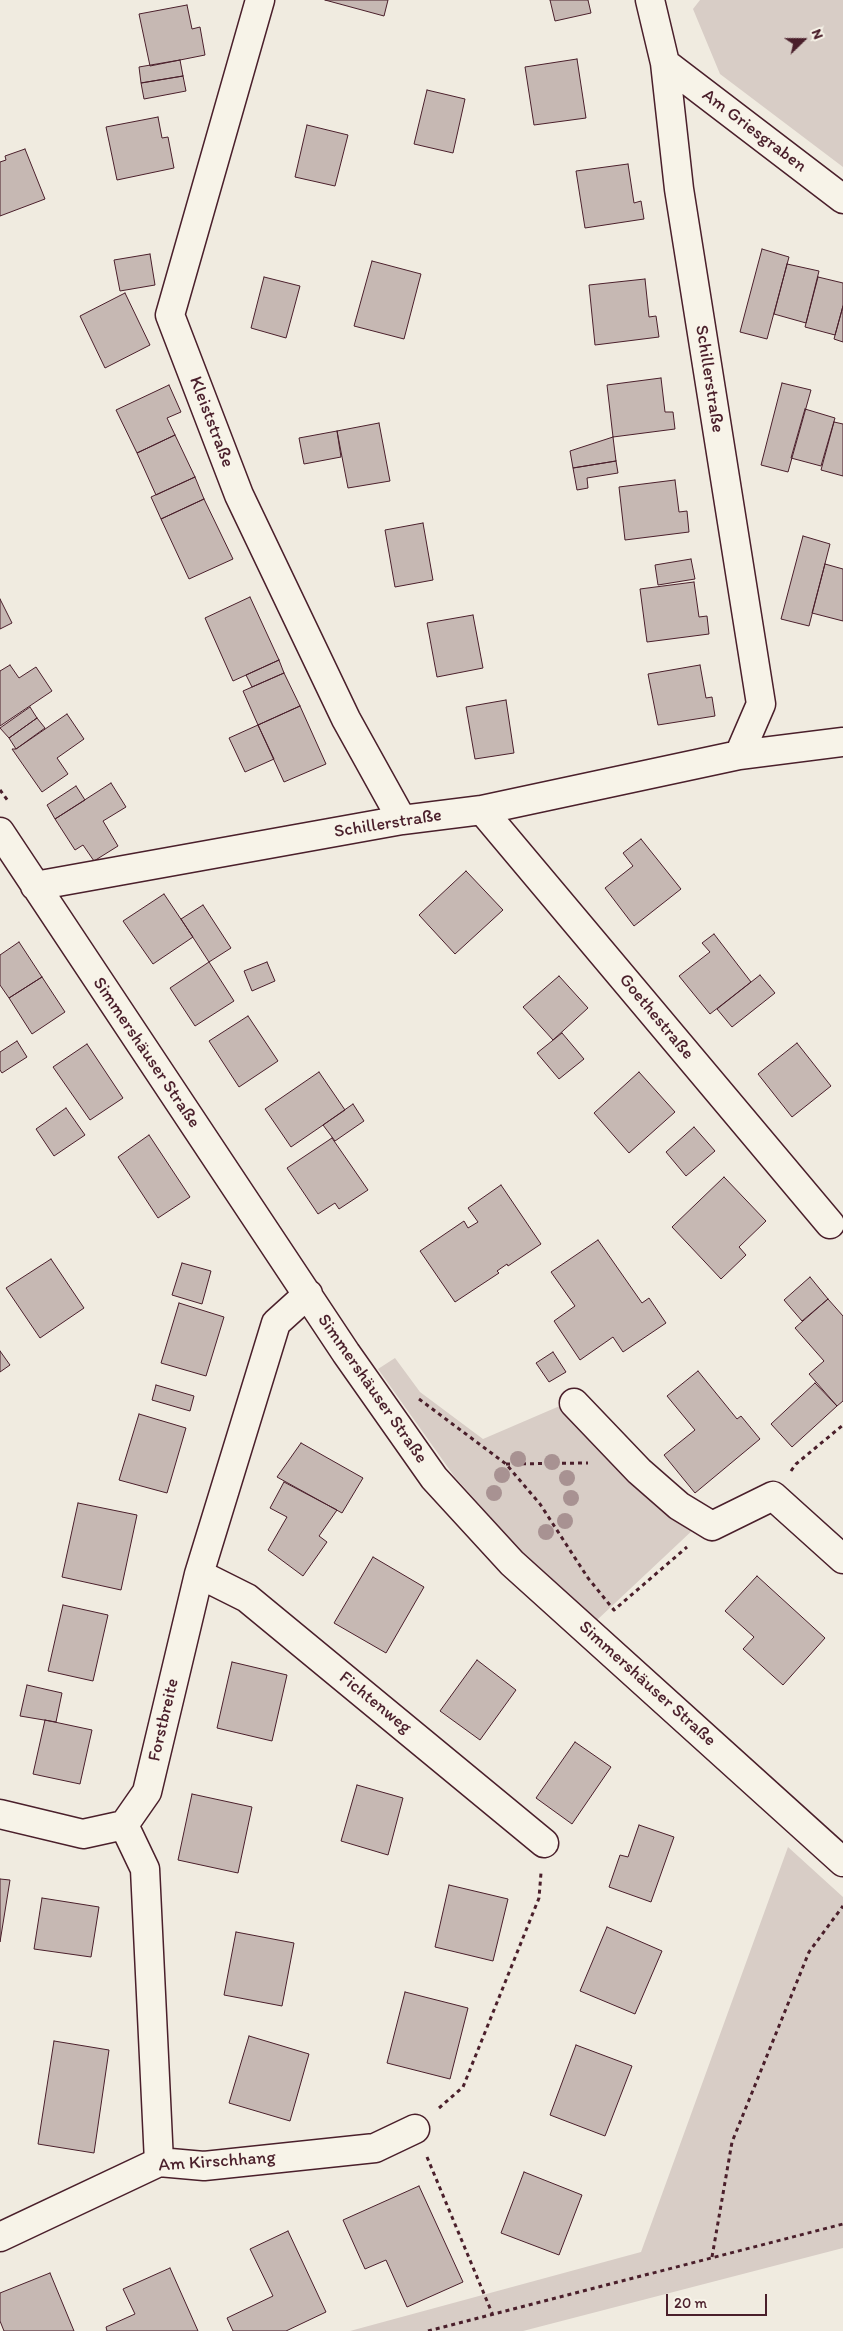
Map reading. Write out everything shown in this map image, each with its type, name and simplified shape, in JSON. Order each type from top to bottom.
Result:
[{"type":"street","name":"Kleiststraße","points":[[260,0],[170,316],[239,495],[346,720],[402,820]]},
{"type":"street","name":"Schillerstraße","points":[[650,0],[665,63],[679,189],[761,704],[739,755]]},
{"type":"street","name":"Am Griesgraben","points":[[665,63],[843,199]]},
{"type":"street","name":"Schillerstraße","points":[[35,886],[402,820],[482,810],[739,755],[843,742]]},
{"type":"street","name":"Goethestraße","points":[[482,810],[830,1224]]},
{"type":"street","name":"Simmershäuser Straße","points":[[0,832],[359,1373],[434,1478],[512,1563],[843,1862]]},
{"type":"street","name":"Forstbreite","points":[[124,1825],[147,1792],[199,1574],[276,1322],[308,1294]]},
{"type":"street","points":[[574,1403],[639,1471],[679,1506],[712,1526],[773,1496],[843,1559]]},
{"type":"street","name":"Fichtenweg","points":[[199,1574],[247,1598],[544,1843]]},
{"type":"street","points":[[0,1814],[83,1834],[124,1825],[145,1869],[160,2162]]},
{"type":"street","name":"Am Kirschhang","points":[[0,2237],[160,2162],[204,2166],[375,2148],[415,2129]]},
{"type":"path","points":[[773,1496],[796,1464],[843,1425]]},
{"type":"path","points":[[488,1452],[506,1464],[540,1504],[588,1578],[614,1610],[712,1526]]},
{"type":"path","points":[[506,1464],[574,1464]]},
{"type":"path","points":[[492,2313],[415,2129],[463,2087],[539,1898],[544,1843]]},
{"type":"path","points":[[712,2257],[732,2142],[809,1952],[843,1906]]},
{"type":"path","points":[[428,2331],[843,2224]]},
{"type":"shaded area","points":[[700,0],[843,0],[843,167],[720,74],[693,9]]},
{"type":"shaded area","points":[[395,1358],[420,1392],[483,1439],[562,1405],[696,1527],[597,1620],[521,1551],[454,1476],[378,1369]]},
{"type":"shaded area","points":[[788,1847],[843,1897],[843,2248],[523,2331],[350,2331],[641,2252]]},
{"type":"building","points":[[325,0],[388,0],[384,16]]},
{"type":"building","points":[[550,0],[588,0],[591,13],[555,21]]},
{"type":"building","points":[[187,5],[192,29],[200,27],[205,55],[150,66],[139,14]]},
{"type":"building","points":[[577,59],[586,118],[534,125],[525,67]]},
{"type":"building","points":[[180,60],[183,76],[141,83],[139,67]]},
{"type":"building","points":[[183,76],[186,91],[144,99],[141,83]]},
{"type":"building","points":[[427,90],[465,99],[453,153],[414,144]]},
{"type":"building","points":[[158,117],[162,138],[168,137],[174,168],[117,180],[106,127]]},
{"type":"building","points":[[307,125],[348,135],[335,186],[295,177]]},
{"type":"building","points":[[25,149],[45,199],[0,216],[0,162],[6,160],[5,156]]},
{"type":"building","points":[[628,164],[634,203],[641,201],[644,219],[585,228],[576,171]]},
{"type":"building","points":[[762,249],[789,257],[767,339],[740,332]]},
{"type":"building","points":[[150,254],[155,285],[120,291],[114,260]]},
{"type":"building","points":[[372,261],[421,274],[404,339],[354,326]]},
{"type":"building","points":[[787,264],[819,271],[806,323],[774,314]]},
{"type":"building","points":[[264,277],[300,286],[286,338],[251,328]]},
{"type":"building","points":[[818,277],[843,283],[843,306],[835,335],[805,327]]},
{"type":"building","points":[[645,279],[649,317],[656,316],[659,337],[595,345],[589,285]]},
{"type":"building","points":[[125,293],[150,345],[105,368],[80,316]]},
{"type":"building","points":[[843,306],[843,342],[834,339]]},
{"type":"building","points":[[661,378],[665,412],[673,412],[675,429],[613,437],[607,385]]},
{"type":"building","points":[[782,383],[811,390],[788,472],[761,465]]},
{"type":"building","points":[[169,385],[181,412],[167,418],[175,435],[137,453],[116,410]]},
{"type":"building","points":[[805,409],[835,418],[821,466],[791,458]]},
{"type":"building","points":[[834,422],[843,424],[843,476],[821,470]]},
{"type":"building","points":[[379,423],[390,481],[348,488],[337,431]]},
{"type":"building","points":[[337,431],[341,457],[304,464],[299,438]]},
{"type":"building","points":[[175,435],[195,477],[156,495],[137,453]]},
{"type":"building","points":[[613,437],[616,461],[573,468],[570,451]]},
{"type":"building","points":[[616,461],[618,473],[587,478],[588,488],[577,490],[573,468]]},
{"type":"building","points":[[195,477],[204,499],[161,519],[151,497]]},
{"type":"building","points":[[675,480],[679,512],[687,511],[689,532],[625,540],[619,487]]},
{"type":"building","points":[[204,499],[233,559],[189,579],[161,519]]},
{"type":"building","points":[[423,523],[433,580],[395,587],[385,530]]},
{"type":"building","points":[[803,536],[830,544],[809,626],[781,619]]},
{"type":"building","points":[[691,559],[695,579],[658,585],[655,565]]},
{"type":"building","points":[[825,564],[843,569],[843,621],[812,613]]},
{"type":"building","points":[[694,582],[699,617],[707,616],[709,634],[647,642],[640,589]]},
{"type":"building","points":[[250,597],[279,660],[233,681],[205,618]]},
{"type":"building","points":[[0,599],[12,623],[0,629]]},
{"type":"building","points":[[473,615],[483,668],[437,677],[427,623]]},
{"type":"building","points":[[279,660],[284,673],[252,687],[246,675]]},
{"type":"building","points":[[10,665],[19,678],[36,667],[52,691],[0,726],[0,671]]},
{"type":"building","points":[[700,665],[706,698],[712,697],[715,716],[658,725],[648,674]]},
{"type":"building","points":[[284,673],[300,706],[258,725],[243,691]]},
{"type":"building","points":[[506,700],[514,753],[475,759],[466,707]]},
{"type":"building","points":[[300,706],[326,764],[284,782],[258,725]]},
{"type":"building","points":[[30,707],[37,718],[9,738],[0,728]]},
{"type":"building","points":[[67,714],[84,739],[57,758],[68,774],[42,792],[12,749],[16,749]]},
{"type":"building","points":[[37,718],[45,728],[16,749],[9,738]]},
{"type":"building","points":[[258,725],[274,759],[245,772],[229,738]]},
{"type":"building","points":[[111,783],[126,807],[103,821],[118,846],[94,861],[83,845],[75,850],[55,819]]},
{"type":"building","points":[[76,786],[85,800],[55,819],[47,805]]},
{"type":"building","points":[[641,839],[681,889],[634,926],[605,888],[633,866],[623,853]]},
{"type":"building","points":[[466,871],[503,910],[455,954],[419,915]]},
{"type":"building","points":[[164,894],[193,937],[153,964],[123,921]]},
{"type":"building","points":[[203,905],[231,948],[209,962],[181,919]]},
{"type":"building","points":[[714,934],[751,982],[710,1014],[679,976],[710,952],[702,943]]},
{"type":"building","points":[[19,942],[42,977],[9,998],[0,985],[0,955]]},
{"type":"building","points":[[209,962],[234,1001],[195,1026],[170,988]]},
{"type":"building","points":[[267,962],[275,981],[252,991],[244,971]]},
{"type":"building","points":[[760,975],[775,993],[732,1027],[717,1009]]},
{"type":"building","points":[[559,976],[588,1008],[553,1040],[523,1007]]},
{"type":"building","points":[[42,977],[65,1012],[32,1034],[9,998]]},
{"type":"building","points":[[248,1016],[278,1061],[239,1087],[209,1041]]},
{"type":"building","points":[[562,1033],[584,1059],[559,1079],[537,1053]]},
{"type":"building","points":[[17,1041],[27,1057],[2,1073],[0,1070],[0,1052]]},
{"type":"building","points":[[797,1043],[831,1086],[792,1117],[758,1074]]},
{"type":"building","points":[[87,1044],[123,1098],[90,1120],[53,1067]]},
{"type":"building","points":[[319,1072],[345,1110],[291,1147],[265,1109]]},
{"type":"building","points":[[639,1072],[675,1112],[629,1153],[594,1113]]},
{"type":"building","points":[[353,1104],[364,1121],[335,1141],[323,1125]]},
{"type":"building","points":[[66,1108],[85,1135],[54,1156],[36,1129]]},
{"type":"building","points":[[694,1127],[715,1151],[686,1176],[666,1152]]},
{"type":"building","points":[[149,1135],[190,1197],[158,1218],[118,1157]]},
{"type":"building","points":[[332,1138],[368,1190],[339,1209],[335,1203],[318,1214],[287,1168]]},
{"type":"building","points":[[724,1177],[766,1221],[739,1247],[746,1255],[721,1279],[672,1227]]},
{"type":"building","points":[[501,1185],[541,1244],[508,1266],[507,1264],[497,1271],[499,1273],[455,1302],[420,1251],[464,1221],[468,1228],[478,1222],[468,1208]]},
{"type":"building","points":[[598,1240],[642,1303],[649,1298],[666,1323],[623,1352],[613,1337],[580,1360],[554,1321],[575,1306],[551,1272]]},
{"type":"building","points":[[51,1259],[84,1308],[40,1338],[6,1288]]},
{"type":"building","points":[[182,1263],[211,1271],[202,1304],[172,1295]]},
{"type":"building","points":[[810,1277],[828,1299],[802,1321],[784,1300]]},
{"type":"building","points":[[828,1299],[843,1316],[843,1401],[837,1406],[809,1374],[824,1361],[795,1328]]},
{"type":"building","points":[[179,1303],[224,1317],[206,1376],[161,1363]]},
{"type":"building","points":[[0,1351],[10,1365],[0,1372]]},
{"type":"building","points":[[553,1352],[566,1372],[549,1382],[536,1363]]},
{"type":"building","points":[[698,1371],[737,1419],[741,1416],[760,1439],[695,1493],[664,1455],[695,1430],[667,1396]]},
{"type":"building","points":[[815,1383],[837,1406],[792,1447],[771,1424]]},
{"type":"building","points":[[156,1385],[194,1396],[190,1411],[152,1400]]},
{"type":"building","points":[[139,1414],[186,1428],[167,1493],[119,1480]]},
{"type":"building","points":[[301,1443],[363,1478],[342,1513],[277,1477]]},
{"type":"building","points":[[284,1482],[337,1510],[319,1536],[327,1542],[303,1576],[268,1550],[287,1517],[270,1508]]},
{"type":"building","points":[[78,1503],[137,1515],[121,1590],[62,1577]]},
{"type":"building","points":[[373,1557],[424,1587],[386,1653],[334,1623]]},
{"type":"building","points":[[757,1576],[825,1638],[783,1685],[743,1649],[754,1637],[725,1611]]},
{"type":"building","points":[[63,1605],[108,1615],[93,1681],[48,1671]]},
{"type":"building","points":[[477,1660],[516,1690],[480,1740],[440,1711]]},
{"type":"building","points":[[232,1662],[287,1675],[272,1741],[217,1728]]},
{"type":"building","points":[[27,1685],[62,1693],[56,1722],[20,1716]]},
{"type":"building","points":[[45,1720],[92,1730],[80,1784],[33,1774]]},
{"type":"building","points":[[575,1742],[611,1767],[572,1824],[536,1798]]},
{"type":"building","points":[[357,1785],[403,1798],[388,1855],[341,1841]]},
{"type":"building","points":[[192,1794],[252,1807],[238,1873],[178,1860]]},
{"type":"building","points":[[639,1825],[674,1837],[651,1902],[609,1887],[620,1855],[628,1857]]},
{"type":"building","points":[[0,1879],[10,1880],[0,1942]]},
{"type":"building","points":[[449,1885],[508,1899],[493,1961],[435,1947]]},
{"type":"building","points":[[42,1898],[99,1907],[91,1957],[34,1949]]},
{"type":"building","points":[[607,1927],[662,1951],[635,2014],[580,1991]]},
{"type":"building","points":[[236,1932],[294,1943],[282,2006],[224,1995]]},
{"type":"building","points":[[405,1992],[468,2008],[450,2079],[387,2063]]},
{"type":"building","points":[[249,2036],[309,2054],[290,2121],[229,2103]]},
{"type":"building","points":[[54,2041],[109,2050],[94,2153],[38,2144]]},
{"type":"building","points":[[576,2045],[632,2066],[605,2136],[550,2115]]},
{"type":"building","points":[[524,2172],[582,2195],[559,2255],[501,2233]]},
{"type":"building","points":[[419,2186],[463,2282],[407,2307],[386,2260],[365,2269],[343,2220]]},
{"type":"building","points":[[288,2231],[326,2312],[286,2331],[233,2331],[227,2318],[273,2296],[250,2249]]},
{"type":"building","points":[[170,2268],[198,2331],[107,2331],[106,2327],[135,2314],[123,2289]]},
{"type":"building","points":[[50,2273],[74,2331],[4,2331],[0,2321],[0,2293]]}]
